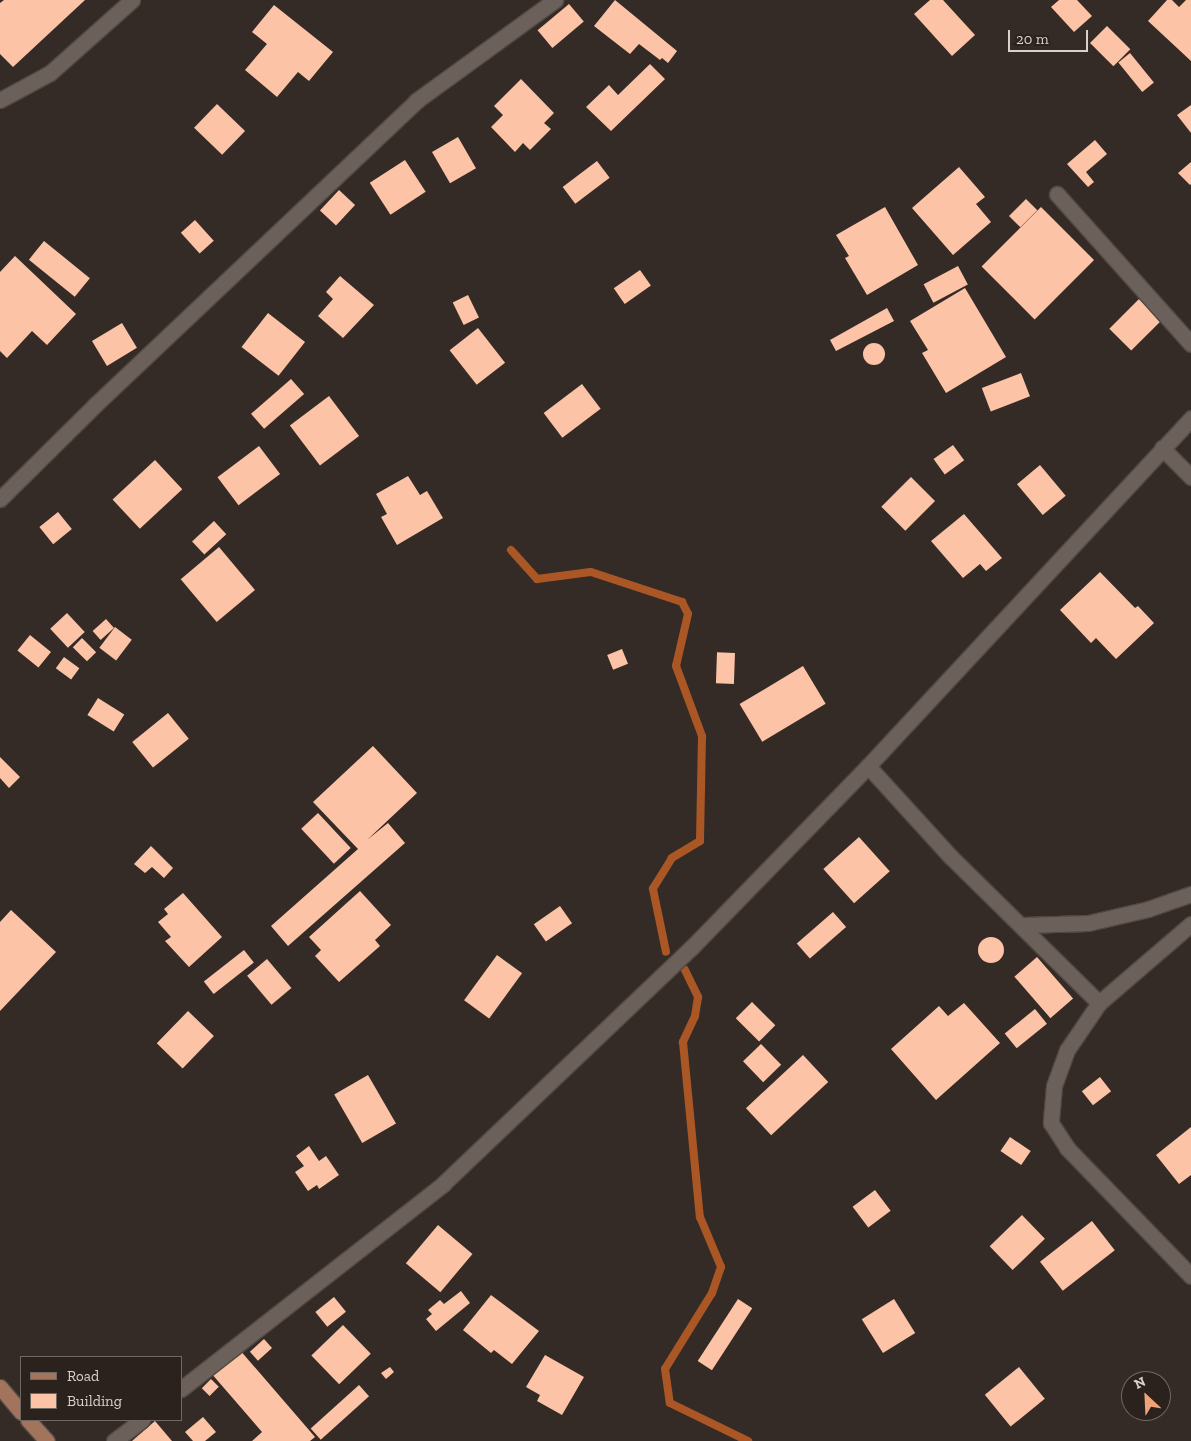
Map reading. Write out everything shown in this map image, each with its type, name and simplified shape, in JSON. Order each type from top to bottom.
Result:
[{"type":"main road","points":[[0,1388],[20,1411]]},
{"type":"main road","points":[[29,1421],[47,1441]]},
{"type":"street","points":[[0,100],[50,73],[132,0]]},
{"type":"street","points":[[0,499],[116,385],[416,102],[555,0]]},
{"type":"street","points":[[1057,194],[1191,344]]},
{"type":"street","points":[[182,1388],[443,1184],[692,947],[868,766],[1191,418]]},
{"type":"street","points":[[1162,448],[1191,477]]},
{"type":"street","points":[[868,766],[950,856],[1023,925],[1099,1003]]},
{"type":"street","points":[[1023,925],[1088,923],[1148,909],[1191,894]]},
{"type":"street","points":[[1191,924],[1099,1003],[1067,1050],[1054,1086],[1051,1124],[1067,1148],[1191,1276]]},
{"type":"street","points":[[114,1441],[141,1421]]},
{"type":"building","points":[[4,0],[85,0],[13,67],[0,54],[0,3]]},
{"type":"building","points":[[615,0],[677,51],[668,63],[662,58],[660,60],[639,44],[630,54],[594,26]]},
{"type":"building","points":[[930,0],[943,0],[975,35],[952,56],[914,14]]},
{"type":"building","points":[[1059,0],[1077,0],[1092,16],[1074,32],[1051,7]]},
{"type":"building","points":[[1167,0],[1172,0],[1179,7],[1186,0],[1191,0],[1191,61],[1148,21]]},
{"type":"building","points":[[569,4],[584,22],[552,48],[538,30]]},
{"type":"building","points":[[274,5],[333,52],[309,81],[298,72],[277,97],[245,70],[267,44],[252,32]]},
{"type":"building","points":[[1107,26],[1130,49],[1113,66],[1090,43]]},
{"type":"building","points":[[1130,53],[1154,83],[1142,92],[1118,62]]},
{"type":"building","points":[[650,64],[665,79],[611,131],[586,107],[609,85],[618,95]]},
{"type":"building","points":[[521,79],[554,113],[544,123],[551,129],[530,150],[523,143],[515,152],[491,127],[503,115],[494,106]]},
{"type":"building","points":[[217,104],[245,131],[222,155],[194,128]]},
{"type":"building","points":[[1191,105],[1191,133],[1177,115]]},
{"type":"building","points":[[458,137],[476,168],[450,183],[432,152]]},
{"type":"building","points":[[1095,140],[1107,154],[1086,172],[1094,182],[1088,187],[1067,164]]},
{"type":"building","points":[[405,160],[426,192],[390,215],[370,183]]},
{"type":"building","points":[[597,161],[610,178],[575,204],[563,187]]},
{"type":"building","points":[[1191,162],[1191,184],[1190,185],[1178,173]]},
{"type":"building","points":[[959,167],[985,197],[976,204],[991,222],[953,255],[912,208]]},
{"type":"building","points":[[339,190],[355,205],[336,225],[320,210]]},
{"type":"building","points":[[1026,199],[1037,210],[1020,227],[1009,216]]},
{"type":"building","points":[[885,207],[918,265],[867,295],[845,258],[849,256],[836,235]]},
{"type":"building","points":[[1041,207],[1094,260],[1035,319],[982,266]]},
{"type":"building","points":[[195,220],[214,241],[200,254],[181,233]]},
{"type":"building","points":[[44,241],[90,278],[75,297],[29,260]]},
{"type":"building","points":[[15,256],[76,314],[47,345],[32,331],[7,358],[0,351],[0,272]]},
{"type":"building","points":[[958,266],[968,285],[933,303],[924,284]]},
{"type":"building","points":[[640,270],[651,286],[625,304],[614,288]]},
{"type":"building","points":[[340,276],[374,305],[343,338],[318,316],[333,299],[326,292]]},
{"type":"building","points":[[965,288],[1006,357],[946,393],[922,353],[928,350],[910,321]]},
{"type":"building","points":[[468,295],[479,317],[464,325],[453,302]]},
{"type":"building","points":[[1139,299],[1161,321],[1131,351],[1109,329]]},
{"type":"building","points":[[887,308],[894,321],[836,351],[830,340]]},
{"type":"building","points":[[268,313],[305,342],[279,376],[242,347]]},
{"type":"building","points":[[122,323],[137,348],[107,366],[92,341]]},
{"type":"building","points":[[478,328],[505,363],[477,385],[450,350]]},
{"type":"building","points":[[874,343],[882,346],[885,354],[882,362],[874,365],[866,362],[863,354],[866,346]]},
{"type":"building","points":[[1021,373],[1030,396],[991,411],[982,388]]},
{"type":"building","points":[[291,379],[304,394],[264,429],[251,414]]},
{"type":"building","points":[[582,384],[601,409],[562,438],[544,413]]},
{"type":"building","points":[[329,396],[359,436],[320,465],[290,425]]},
{"type":"building","points":[[953,445],[964,460],[945,474],[934,459]]},
{"type":"building","points":[[259,446],[280,474],[239,505],[217,477]]},
{"type":"building","points":[[155,460],[182,489],[140,529],[113,500]]},
{"type":"building","points":[[1040,465],[1066,496],[1043,515],[1017,484]]},
{"type":"building","points":[[408,476],[420,495],[427,491],[443,518],[397,545],[381,517],[387,514],[376,494]]},
{"type":"building","points":[[911,477],[935,501],[905,531],[881,507]]},
{"type":"building","points":[[58,512],[72,529],[53,544],[39,527]]},
{"type":"building","points":[[964,514],[1002,558],[986,571],[980,564],[963,578],[931,541]]},
{"type":"building","points":[[214,521],[226,534],[204,555],[192,541]]},
{"type":"building","points":[[219,547],[255,590],[217,622],[181,579]]},
{"type":"building","points":[[1100,572],[1135,608],[1138,606],[1154,623],[1116,659],[1096,638],[1091,643],[1060,610]]},
{"type":"building","points":[[67,613],[85,632],[68,648],[50,629]]},
{"type":"building","points":[[106,619],[114,628],[101,640],[93,631]]},
{"type":"building","points":[[115,627],[132,640],[116,660],[99,648]]},
{"type":"building","points":[[30,635],[51,652],[38,668],[17,651]]},
{"type":"building","points":[[82,638],[96,652],[87,661],[73,647]]},
{"type":"building","points":[[622,649],[628,664],[613,670],[607,655]]},
{"type":"building","points":[[717,652],[735,653],[734,684],[716,683]]},
{"type":"building","points":[[64,657],[79,668],[71,679],[56,668]]},
{"type":"building","points":[[803,666],[826,704],[762,742],[740,704]]},
{"type":"building","points":[[98,698],[124,714],[114,731],[87,715]]},
{"type":"building","points":[[168,713],[189,739],[153,768],[132,742]]},
{"type":"building","points":[[373,746],[417,793],[367,840],[388,823],[405,843],[288,946],[271,926],[358,849],[313,802]]},
{"type":"building","points":[[0,757],[20,777],[9,788],[0,778]]},
{"type":"building","points":[[318,813],[351,848],[334,864],[301,829]]},
{"type":"building","points":[[859,837],[890,871],[854,903],[823,869]]},
{"type":"building","points":[[151,846],[173,868],[164,878],[152,867],[145,873],[134,864]]},
{"type":"building","points":[[360,891],[391,925],[375,940],[380,946],[339,982],[315,956],[321,950],[309,937]]},
{"type":"building","points":[[183,893],[222,937],[189,967],[165,941],[171,937],[158,922],[168,914],[164,909]]},
{"type":"building","points":[[560,906],[572,923],[546,942],[534,924]]},
{"type":"building","points":[[11,910],[56,952],[0,1011],[0,922]]},
{"type":"building","points":[[833,912],[846,927],[810,959],[797,943]]},
{"type":"building","points":[[991,937],[1000,941],[1004,950],[1000,959],[991,963],[982,959],[978,950],[982,941]]},
{"type":"building","points":[[244,950],[254,963],[214,994],[204,981]]},
{"type":"building","points":[[497,955],[522,973],[489,1019],[464,1000]]},
{"type":"building","points":[[1037,957],[1073,999],[1050,1018],[1014,977]]},
{"type":"building","points":[[267,959],[291,988],[272,1005],[247,976]]},
{"type":"building","points":[[752,1002],[775,1025],[759,1042],[736,1018]]},
{"type":"building","points":[[964,1003],[1000,1043],[936,1100],[891,1049],[939,1006],[948,1016]]},
{"type":"building","points":[[1035,1009],[1047,1024],[1017,1048],[1005,1034]]},
{"type":"building","points":[[188,1011],[214,1036],[183,1068],[157,1043]]},
{"type":"building","points":[[761,1044],[781,1065],[763,1082],[743,1061]]},
{"type":"building","points":[[803,1055],[828,1082],[771,1135],[746,1108]]},
{"type":"building","points":[[368,1075],[396,1123],[362,1143],[334,1094]]},
{"type":"building","points":[[1100,1077],[1111,1091],[1093,1105],[1082,1091]]},
{"type":"building","points":[[1191,1127],[1191,1175],[1179,1184],[1156,1155]]},
{"type":"building","points":[[1010,1137],[1031,1151],[1021,1165],[1000,1151]]},
{"type":"building","points":[[309,1146],[319,1161],[326,1156],[339,1175],[319,1189],[317,1185],[308,1191],[295,1172],[304,1166],[296,1156]]},
{"type":"building","points":[[875,1190],[891,1211],[868,1228],[853,1207]]},
{"type":"building","points":[[1022,1215],[1045,1239],[1013,1270],[990,1246]]},
{"type":"building","points":[[1092,1221],[1115,1250],[1063,1291],[1040,1262]]},
{"type":"building","points":[[438,1225],[472,1254],[440,1292],[406,1263]]},
{"type":"building","points":[[461,1291],[470,1303],[436,1331],[426,1319],[432,1314],[428,1310],[440,1300],[444,1304]]},
{"type":"building","points":[[491,1295],[539,1331],[512,1364],[494,1350],[491,1353],[463,1330]]},
{"type":"building","points":[[334,1297],[346,1312],[327,1327],[315,1312]]},
{"type":"building","points":[[738,1299],[752,1308],[712,1370],[698,1361]]},
{"type":"building","points":[[894,1299],[915,1333],[883,1353],[862,1319]]},
{"type":"building","points":[[343,1325],[371,1354],[339,1384],[311,1356]]},
{"type":"building","points":[[264,1339],[272,1348],[258,1361],[250,1352]]},
{"type":"building","points":[[239,1349],[315,1437],[310,1441],[252,1441],[262,1432],[211,1373]]},
{"type":"building","points":[[545,1355],[584,1377],[562,1415],[537,1401],[540,1395],[526,1387]]},
{"type":"building","points":[[390,1367],[394,1372],[386,1379],[381,1373]]},
{"type":"building","points":[[1019,1367],[1045,1399],[1011,1427],[985,1395]]},
{"type":"building","points":[[211,1379],[219,1387],[210,1396],[202,1388]]},
{"type":"building","points":[[359,1385],[369,1396],[321,1440],[311,1428]]},
{"type":"building","points":[[203,1417],[216,1432],[205,1441],[193,1441],[185,1432]]},
{"type":"building","points":[[155,1421],[172,1441],[132,1441]]},
{"type":"waterway","points":[[511,550],[537,579],[591,572],[682,602],[688,614],[676,666],[702,736],[700,841],[672,858],[653,889],[666,952]]},
{"type":"waterway","points":[[685,970],[698,997],[695,1016],[683,1042],[700,1217],[721,1267],[712,1293],[665,1369],[670,1403],[748,1441]]}]
